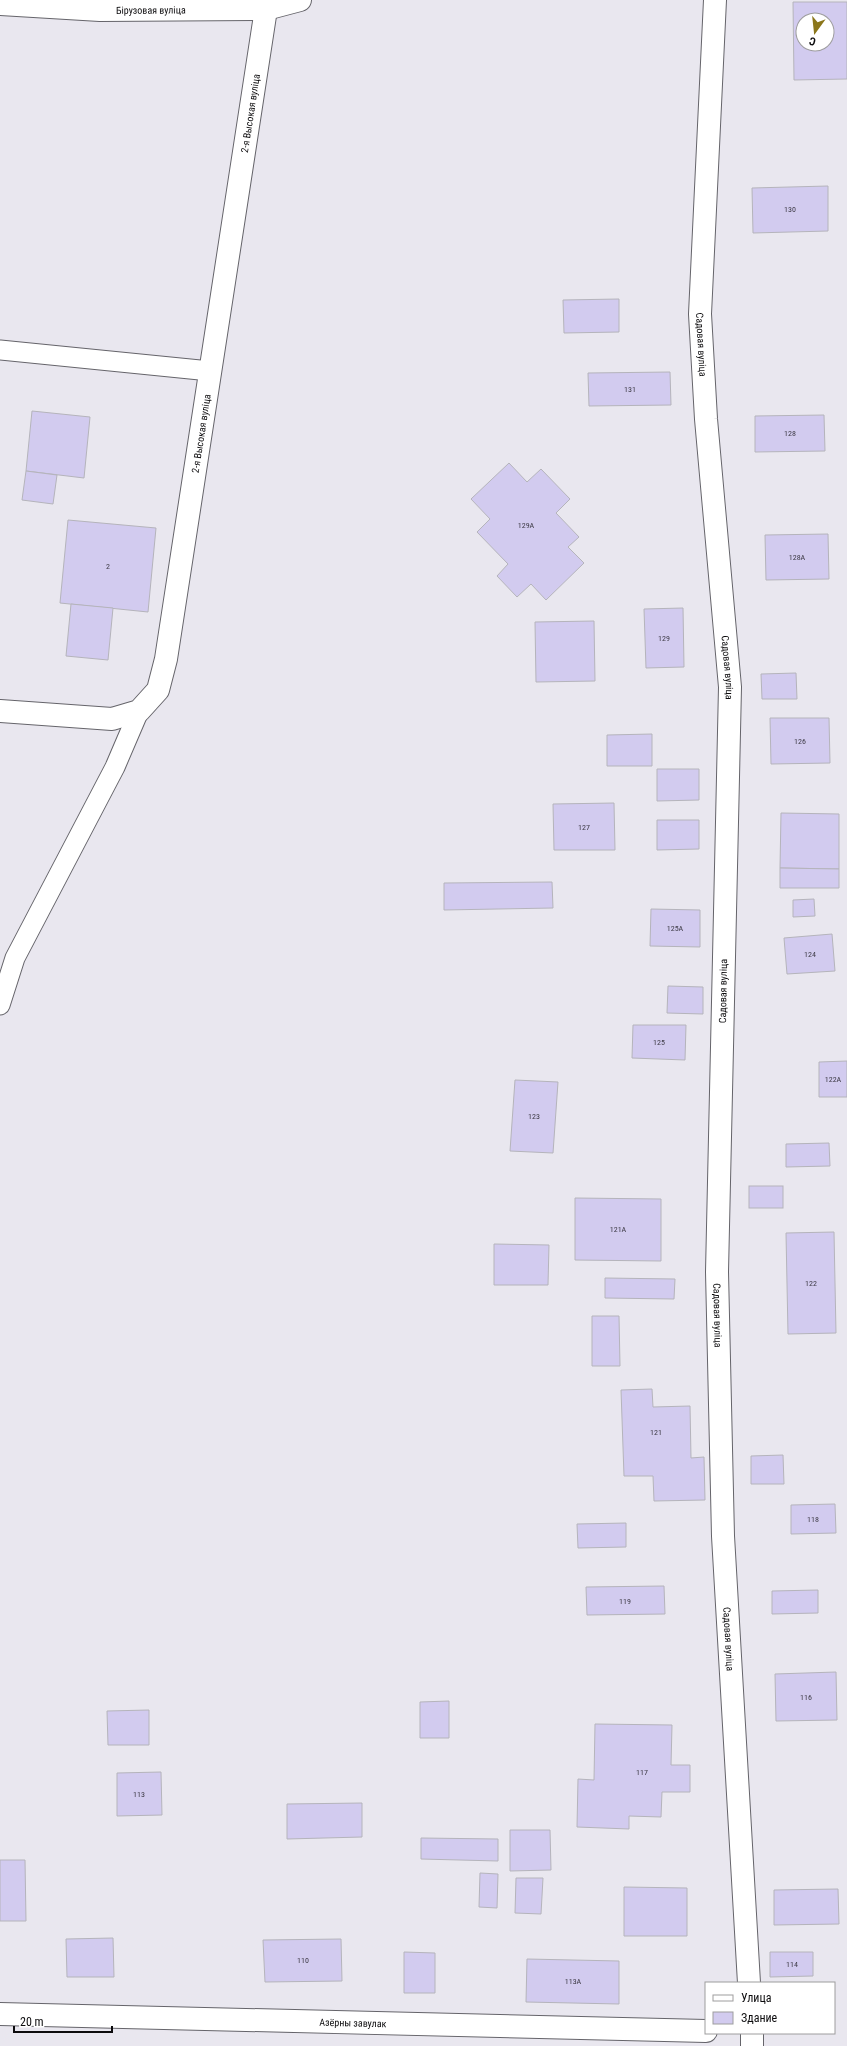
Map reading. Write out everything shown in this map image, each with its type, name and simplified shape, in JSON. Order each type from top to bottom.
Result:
[{"type":"street","name":"Бірузовая вуліца","points":[[0,4],[100,10],[266,9],[300,0]]},
{"type":"street","name":"Садовая вуліца","points":[[715,0],[700,314],[706,419],[730,687],[717,1272],[723,1536],[749,1982]]},
{"type":"street","name":"2-я Высокая вуліца","points":[[139,711],[158,690],[166,659],[266,9]]},
{"type":"street","points":[[0,711],[112,719],[139,711]]},
{"type":"street","name":"Азёрны завулак","points":[[0,2014],[705,2031]]},
{"type":"street","points":[[752,2034],[752,2046]]},
{"type":"lane","points":[[0,350],[210,371]]},
{"type":"lane","points":[[0,1005],[15,958],[115,767],[139,711]]},
{"type":"building","points":[[793,2],[847,2],[847,79],[794,80]]},
{"type":"building","points":[[828,186],[828,231],[753,233],[752,188]]},
{"type":"building","points":[[619,299],[619,332],[564,333],[563,300]]},
{"type":"building","points":[[670,372],[671,405],[589,406],[588,373]]},
{"type":"building","points":[[32,411],[90,417],[84,478],[26,471]]},
{"type":"building","points":[[824,415],[825,451],[755,452],[755,416]]},
{"type":"building","points":[[509,463],[527,482],[541,469],[570,499],[556,513],[579,537],[568,547],[584,563],[546,600],[531,584],[517,597],[497,576],[508,564],[477,532],[490,519],[471,499]]},
{"type":"building","points":[[26,471],[57,475],[53,504],[22,500]]},
{"type":"building","points":[[68,520],[156,528],[148,612],[60,603]]},
{"type":"building","points":[[828,534],[829,579],[766,580],[765,535]]},
{"type":"building","points":[[71,604],[113,608],[108,660],[66,656]]},
{"type":"building","points":[[683,608],[684,667],[646,668],[644,609]]},
{"type":"building","points":[[594,621],[595,681],[536,682],[535,622]]},
{"type":"building","points":[[796,673],[797,699],[762,699],[761,674]]},
{"type":"building","points":[[770,718],[829,718],[830,763],[771,764]]},
{"type":"building","points":[[652,734],[652,766],[607,766],[607,735]]},
{"type":"building","points":[[657,769],[699,769],[699,800],[657,801]]},
{"type":"building","points":[[614,803],[615,850],[554,850],[553,804]]},
{"type":"building","points":[[781,813],[839,814],[839,869],[780,868]]},
{"type":"building","points":[[657,820],[699,820],[699,849],[657,850]]},
{"type":"building","points":[[780,868],[839,869],[839,888],[780,888]]},
{"type":"building","points":[[552,882],[553,908],[444,910],[444,883]]},
{"type":"building","points":[[814,899],[815,916],[793,917],[793,900]]},
{"type":"building","points":[[651,909],[700,910],[700,947],[650,946]]},
{"type":"building","points":[[832,934],[835,971],[787,974],[784,938]]},
{"type":"building","points":[[668,986],[703,987],[703,1014],[667,1013]]},
{"type":"building","points":[[633,1025],[686,1025],[685,1060],[632,1058]]},
{"type":"building","points":[[847,1061],[847,1097],[819,1097],[819,1062]]},
{"type":"building","points":[[515,1080],[558,1082],[553,1153],[510,1151]]},
{"type":"building","points":[[829,1143],[830,1166],[786,1167],[786,1144]]},
{"type":"building","points":[[749,1186],[783,1186],[783,1208],[749,1208]]},
{"type":"building","points":[[575,1198],[661,1199],[661,1261],[575,1260]]},
{"type":"building","points":[[834,1232],[836,1333],[788,1334],[786,1233]]},
{"type":"building","points":[[494,1244],[549,1245],[548,1285],[494,1285]]},
{"type":"building","points":[[605,1278],[675,1279],[674,1299],[605,1298]]},
{"type":"building","points":[[592,1316],[619,1316],[620,1366],[592,1366]]},
{"type":"building","points":[[652,1389],[653,1407],[690,1406],[691,1458],[704,1457],[705,1500],[654,1501],[653,1476],[624,1476],[621,1390]]},
{"type":"building","points":[[783,1455],[784,1484],[751,1484],[751,1456]]},
{"type":"building","points":[[835,1504],[836,1533],[791,1534],[791,1505]]},
{"type":"building","points":[[626,1523],[626,1547],[578,1548],[577,1524]]},
{"type":"building","points":[[664,1586],[665,1614],[587,1615],[586,1587]]},
{"type":"building","points":[[818,1590],[818,1613],[772,1614],[772,1591]]},
{"type":"building","points":[[836,1672],[837,1720],[776,1721],[775,1674]]},
{"type":"building","points":[[449,1701],[449,1738],[420,1738],[420,1702]]},
{"type":"building","points":[[149,1710],[149,1745],[108,1745],[107,1711]]},
{"type":"building","points":[[595,1724],[672,1725],[671,1765],[690,1765],[690,1792],[662,1792],[661,1817],[629,1816],[629,1829],[577,1827],[578,1779],[594,1780]]},
{"type":"building","points":[[161,1772],[162,1815],[117,1816],[117,1773]]},
{"type":"building","points":[[362,1803],[362,1837],[287,1839],[287,1804]]},
{"type":"building","points":[[510,1830],[550,1830],[551,1870],[510,1871]]},
{"type":"building","points":[[421,1838],[498,1839],[498,1861],[421,1859]]},
{"type":"building","points":[[0,1860],[25,1860],[26,1921],[0,1921]]},
{"type":"building","points":[[480,1873],[498,1874],[497,1908],[479,1907]]},
{"type":"building","points":[[516,1878],[543,1878],[541,1914],[515,1913]]},
{"type":"building","points":[[624,1887],[687,1888],[687,1936],[624,1936]]},
{"type":"building","points":[[838,1889],[839,1924],[774,1925],[774,1890]]},
{"type":"building","points":[[113,1938],[114,1977],[67,1977],[66,1939]]},
{"type":"building","points":[[341,1939],[342,1981],[265,1982],[263,1940]]},
{"type":"building","points":[[404,1952],[435,1953],[435,1993],[404,1993]]},
{"type":"building","points":[[770,1952],[813,1952],[813,1976],[770,1977]]},
{"type":"building","points":[[527,1959],[619,1961],[619,2004],[526,2002]]}]
